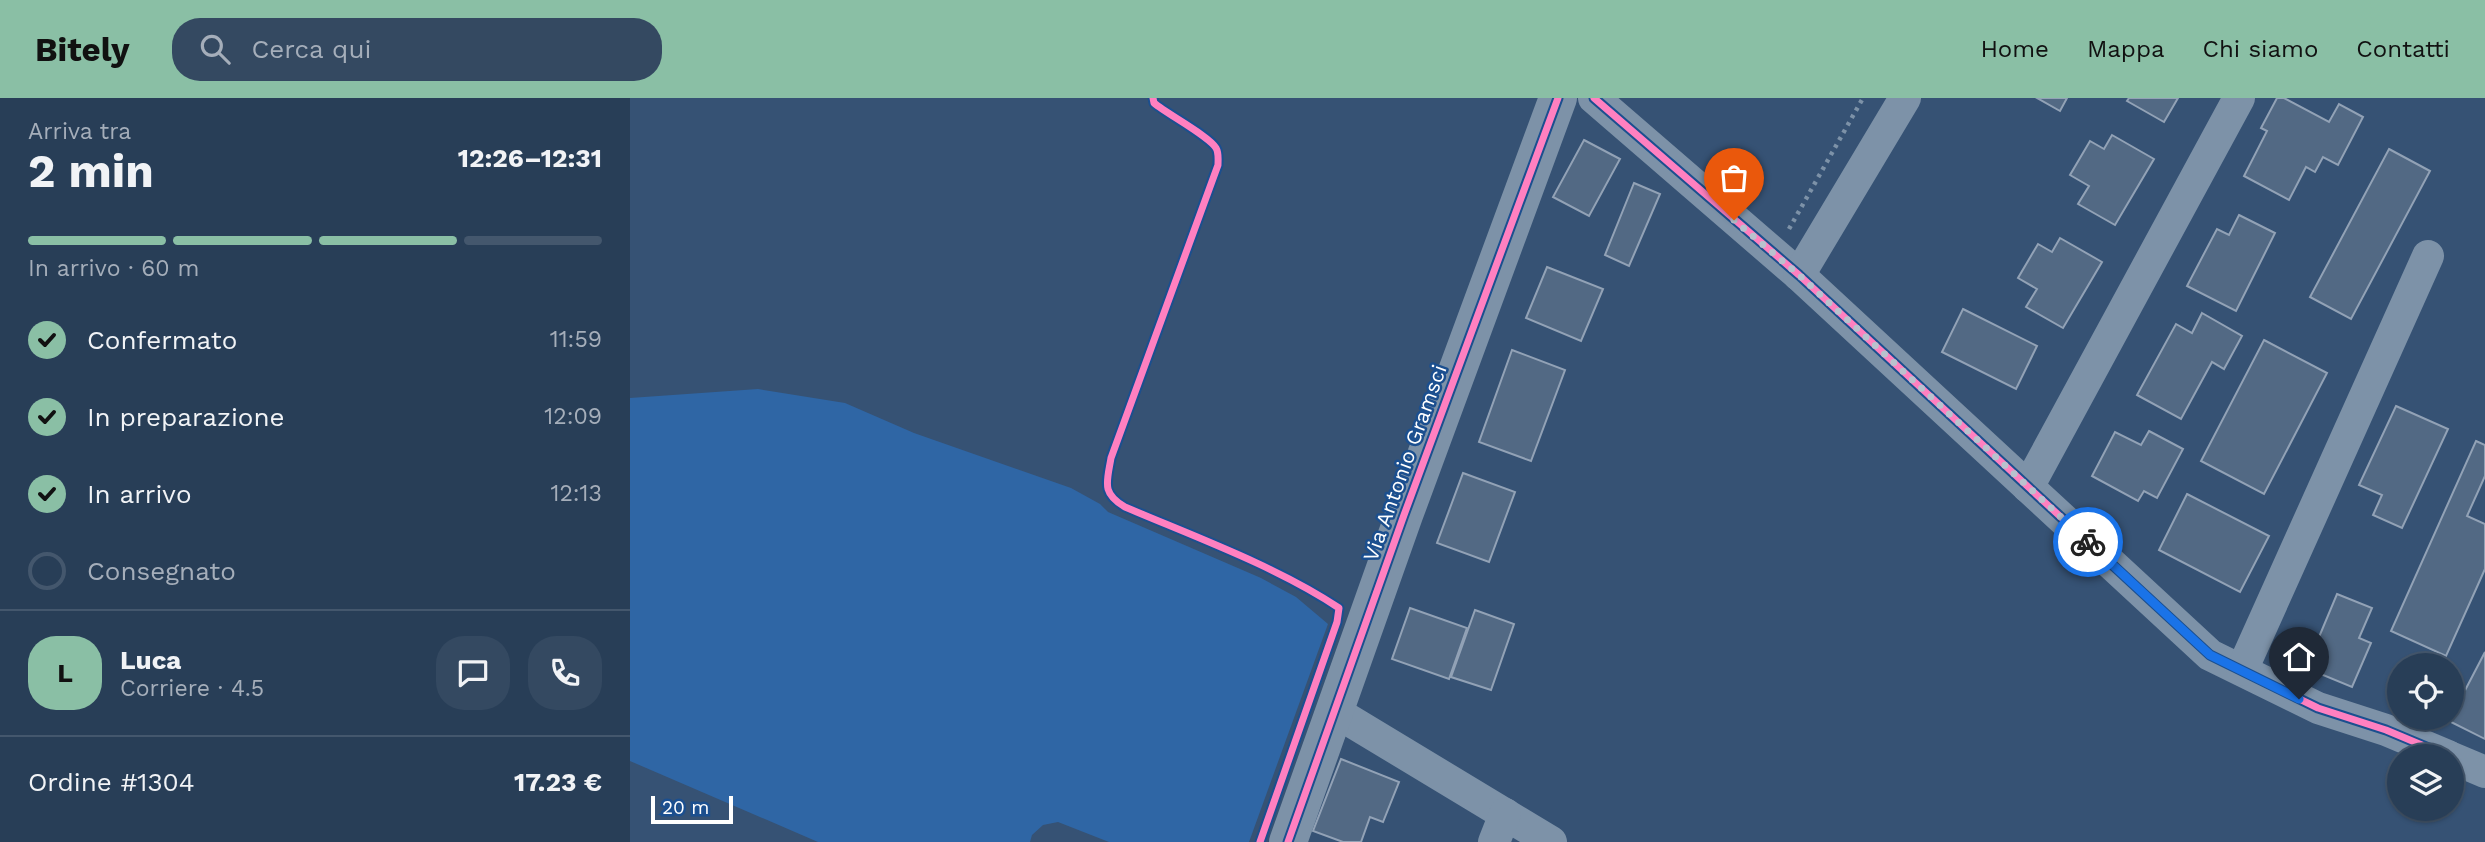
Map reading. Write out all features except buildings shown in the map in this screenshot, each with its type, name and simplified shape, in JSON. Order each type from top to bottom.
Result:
[{"type":"street","name":"Via Antonio Gramsci","points":[[1288,842],[1558,98]]},
{"type":"street","points":[[1594,98],[1799,275],[2210,655],[2318,708],[2419,744]]},
{"type":"street","points":[[1799,275],[1905,98]]},
{"type":"street","points":[[2028,487],[2239,98]]},
{"type":"street","points":[[2242,670],[2428,256]]},
{"type":"street","points":[[1334,711],[1499,828],[1551,842]]},
{"type":"street","points":[[2464,763],[2485,772]]},
{"type":"path","points":[[1774,254],[1863,98]]},
{"type":"shaded area","points":[[758,389],[845,403],[914,433],[1071,488],[1100,504],[1108,512],[1261,578],[1296,597],[1328,624],[1249,842],[1109,842],[1058,822],[1043,825],[1032,835],[1030,842],[818,842],[630,761],[630,398]]},
{"type":"cycle path","points":[[1153,98],[1154,103],[1212,143],[1218,152],[1218,165],[1111,458],[1107,480],[1109,492],[1125,507],[1262,566],[1339,608],[1337,622],[1260,842]]},
{"type":"cycle path","points":[[1288,842],[1404,515],[1558,98]]},
{"type":"cycle path","points":[[1594,98],[1799,275],[2210,655],[2318,708],[2419,744]]},
{"type":"way so far","points":[[1734,220],[1799,275],[2088,542]]},
{"type":"route","points":[[2088,542],[2210,655],[2299,699]]}]
